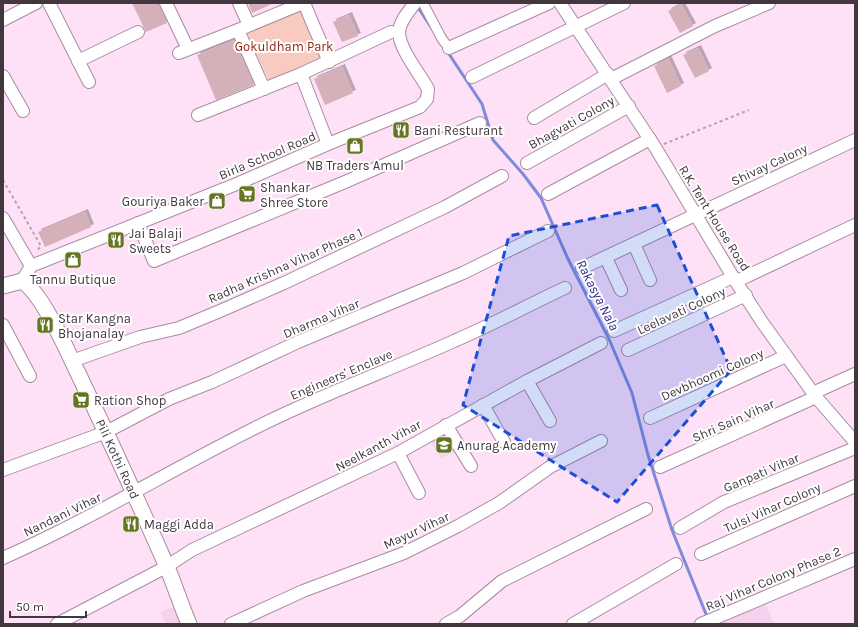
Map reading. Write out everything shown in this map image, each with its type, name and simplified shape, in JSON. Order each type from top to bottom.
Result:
[{"type":"street","points":[[3,20],[36,3]]},
{"type":"street","points":[[49,3],[89,82]]},
{"type":"street","points":[[166,3],[184,51],[303,3],[329,62]]},
{"type":"street","points":[[239,3],[244,28],[264,90]]},
{"type":"street","points":[[423,3],[442,39],[449,48],[549,3]]},
{"type":"street","name":"R.K. Tent House Road","points":[[560,3],[653,143],[735,279],[786,356],[814,395],[855,442]]},
{"type":"street","points":[[472,77],[624,3]]},
{"type":"street","points":[[534,118],[609,77],[715,26],[769,3]]},
{"type":"street","name":"Birla School Road","points":[[30,263],[138,223],[239,183],[328,144],[420,107],[427,99],[428,89],[402,45],[399,32],[404,17],[413,6]]},
{"type":"street","points":[[78,61],[138,32]]},
{"type":"street","points":[[198,115],[264,90],[329,62],[391,32]]},
{"type":"street","points":[[301,74],[328,144]]},
{"type":"street","points":[[3,76],[23,111]]},
{"type":"street","name":"Bhagvati Colony","points":[[527,163],[629,106]]},
{"type":"street","points":[[138,223],[154,261],[344,182],[480,123]]},
{"type":"street","name":"Shivay Calony","points":[[582,268],[855,140]]},
{"type":"street","points":[[548,194],[653,143]]},
{"type":"street","name":"Radha Krishna Vihar Phase 1","points":[[72,361],[140,337],[179,328],[213,314],[445,208],[502,176]]},
{"type":"street","points":[[3,218],[30,263],[22,281],[3,286]]},
{"type":"street","points":[[614,331],[855,225]]},
{"type":"street","name":"Dharma Vihar","points":[[3,470],[106,432],[169,399],[212,382],[298,342],[462,273],[548,231]]},
{"type":"street","points":[[634,244],[650,280]]},
{"type":"street","points":[[606,258],[621,290]]},
{"type":"street","name":"Pili Kothi Road","points":[[22,281],[36,293],[72,361],[106,432],[166,567],[189,624]]},
{"type":"street","name":"Engineers' Enclave","points":[[133,494],[253,429],[320,396],[375,376],[456,341],[565,288]]},
{"type":"street","name":"Leelavati Colony","points":[[628,350],[746,295]]},
{"type":"street","points":[[3,325],[30,376]]},
{"type":"street","name":"Neelkanth Vihar","points":[[57,624],[166,567],[192,550],[398,453],[526,381],[601,343]]},
{"type":"street","name":"Devbhoomi Colony","points":[[650,418],[786,356]]},
{"type":"street","name":"Shri Sain Vihar","points":[[660,466],[814,395],[855,374]]},
{"type":"street","points":[[526,381],[550,421]]},
{"type":"street","points":[[483,405],[504,442]]},
{"type":"street","points":[[446,425],[471,466]]},
{"type":"street","name":"Mayur Vihar","points":[[231,624],[303,591],[404,553],[451,530],[499,503],[550,467],[601,441]]},
{"type":"street","name":"Ganpati Vihar","points":[[680,528],[724,502],[855,448]]},
{"type":"street","points":[[398,453],[419,493]]},
{"type":"street","name":"Tulsi Vihar Colony","points":[[701,554],[855,486]]},
{"type":"street","name":"Nandani Vihar","points":[[3,558],[86,520],[133,494]]},
{"type":"street","points":[[446,624],[460,616],[502,581],[646,509]]},
{"type":"street","name":"Raj Vihar Colony Phase 2","points":[[706,621],[855,559]]},
{"type":"street","points":[[573,624],[676,564]]},
{"type":"path","points":[[653,143],[749,110]]},
{"type":"path","points":[[3,180],[41,246],[30,263]]},
{"type":"highlighted area","points":[[657,205],[731,370],[617,502],[463,405],[509,236]]},
{"type":"shaded area","name":"Anurag Academy","points":[[447,431],[458,450],[441,458],[430,440]]},
{"type":"shaded area","points":[[765,602],[774,624],[715,624]]},
{"type":"shaded area","points":[[174,607],[181,624],[166,624],[160,612]]},
{"type":"green space","name":"Gokuldham Park","points":[[300,10],[320,58],[269,81],[247,33]]},
{"type":"building","points":[[132,3],[159,3],[167,23],[146,32]]},
{"type":"building","points":[[248,3],[274,3],[252,13]]},
{"type":"building","points":[[681,4],[693,26],[680,33],[668,11]]},
{"type":"building","points":[[349,15],[358,36],[342,42],[333,22]]},
{"type":"building","points":[[234,40],[254,85],[216,100],[197,55]]},
{"type":"building","points":[[698,48],[709,71],[695,78],[683,55]]},
{"type":"building","points":[[668,58],[681,86],[667,93],[654,66]]},
{"type":"building","points":[[342,67],[353,93],[325,105],[314,79]]},
{"type":"building","points":[[85,212],[91,227],[45,247],[38,232]]},
{"type":"waterway","name":"Rakasya Nala","points":[[417,6],[433,30]]},
{"type":"waterway","name":"Rakasya Nala","points":[[447,51],[482,104],[493,140],[523,174],[541,198],[568,259],[609,339],[632,393],[648,455],[672,530],[708,619]]},
{"type":"place","name":"Bani Resturant","points":[[401,130]]},
{"type":"place","name":"NB Traders Amul","points":[[355,146]]},
{"type":"place","name":"Shankar Shree Store","points":[[247,194]]},
{"type":"place","name":"Gouriya Baker","points":[[217,201]]},
{"type":"place","name":"Jai Balaji Sweets","points":[[116,240]]},
{"type":"place","name":"Tannu Butique","points":[[73,260]]},
{"type":"place","name":"Star Kangna Bhojanalay","points":[[45,325]]},
{"type":"place","name":"Ration Shop","points":[[81,400]]},
{"type":"place","name":"Anurag Academy","points":[[444,445]]},
{"type":"place","name":"Maggi Adda","points":[[131,524]]}]
